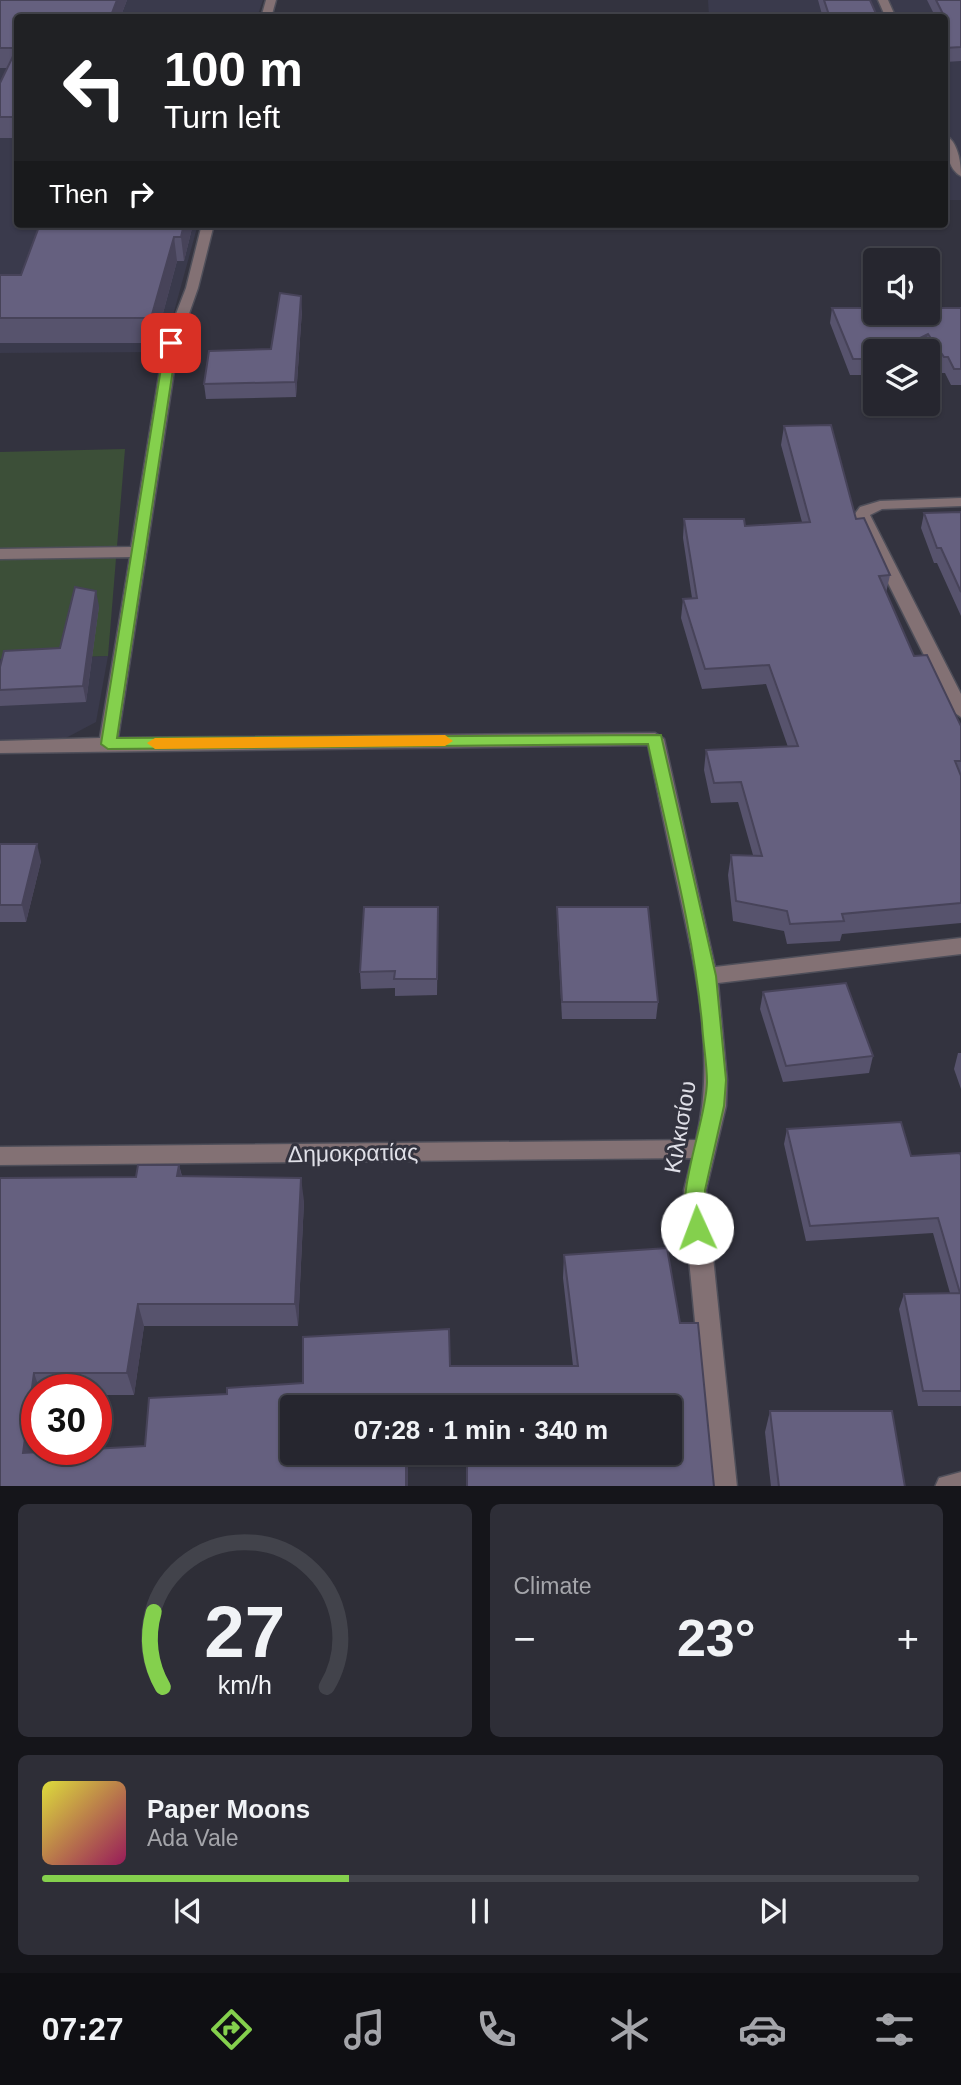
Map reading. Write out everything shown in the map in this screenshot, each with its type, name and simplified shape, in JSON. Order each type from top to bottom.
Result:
[{"type":"street","points":[[948,145],[961,173]]},
{"type":"street","points":[[0,747],[108,744],[170,345],[192,288],[207,228]]},
{"type":"street","points":[[961,502],[891,505],[865,510],[863,521],[961,711]]},
{"type":"street","points":[[0,554],[138,552]]},
{"type":"street","name":"Κιλκισίου","points":[[108,744],[655,739],[707,976],[716,1080],[715,1106],[695,1190],[724,1486]]},
{"type":"street","points":[[707,976],[961,946]]},
{"type":"street","name":"Δημοκρατίας","points":[[0,1156],[706,1149]]},
{"type":"street","points":[[948,1486],[961,1485]]},
{"type":"shaded area","points":[[0,0],[263,0],[258,14],[14,14],[14,228],[197,228],[163,352],[0,353]]},
{"type":"shaded area","points":[[708,0],[961,0],[961,200],[948,200],[948,14],[709,14]]},
{"type":"shaded area","points":[[108,656],[96,722],[64,739],[0,740],[0,659]]},
{"type":"green space","points":[[125,449],[108,656],[0,659],[0,452]]},
{"type":"building","points":[[0,0],[117,0],[112,14],[14,14],[14,48],[0,48]]},
{"type":"building","points":[[824,0],[870,0],[876,14],[829,14]]},
{"type":"building","points":[[936,0],[961,0],[961,47],[948,48],[948,14],[943,14]]},
{"type":"building","points":[[14,54],[14,117],[0,117],[0,83]]},
{"type":"building","points":[[39,228],[183,228],[181,237],[174,237],[151,318],[0,318],[0,275],[21,275]]},
{"type":"building","points":[[280,293],[301,296],[295,382],[204,384],[209,351],[271,349]]},
{"type":"building","points":[[832,308],[863,308],[863,325],[940,325],[940,308],[961,308],[961,369],[954,369],[948,357],[944,357],[940,351],[940,339],[931,339],[928,334],[918,339],[863,339],[863,359],[853,359]]},
{"type":"building","points":[[831,425],[856,519],[864,518],[890,575],[879,576],[914,656],[927,655],[961,726],[961,761],[955,761],[961,776],[961,903],[842,914],[844,921],[790,924],[787,911],[736,901],[731,855],[762,856],[741,782],[714,783],[706,750],[798,746],[769,665],[705,669],[683,599],[697,598],[684,519],[744,519],[745,526],[810,522],[784,426]]},
{"type":"building","points":[[961,512],[961,592],[941,548],[937,548],[924,513]]},
{"type":"building","points":[[75,587],[96,591],[83,686],[0,690],[0,667],[4,651],[60,648]]},
{"type":"building","points":[[0,844],[37,844],[22,905],[0,905]]},
{"type":"building","points":[[364,907],[438,907],[437,979],[394,979],[395,971],[360,972]]},
{"type":"building","points":[[557,907],[648,907],[658,1002],[562,1002]]},
{"type":"building","points":[[846,983],[873,1056],[786,1066],[763,992]]},
{"type":"building","points":[[901,1122],[911,1156],[960,1153],[961,1156],[961,1391],[923,1391],[904,1294],[960,1293],[938,1218],[810,1226],[787,1129]]},
{"type":"building","points":[[138,1165],[179,1165],[177,1176],[301,1178],[295,1304],[138,1304],[127,1373],[21,1374],[21,1465],[112,1465],[112,1448],[145,1446],[149,1398],[227,1394],[227,1388],[303,1383],[303,1337],[449,1329],[450,1366],[578,1366],[564,1255],[667,1248],[680,1323],[698,1323],[714,1486],[467,1486],[467,1465],[682,1465],[682,1395],[280,1395],[280,1465],[406,1465],[406,1486],[0,1486],[0,1178],[136,1177]]},
{"type":"building","points":[[770,1411],[892,1411],[905,1486],[779,1486]]},
{"type":"slow traffic","points":[[155,743],[445,741]]},
{"type":"route","points":[[171,343],[108,744],[655,739],[707,976],[716,1080],[715,1106],[695,1190],[697,1228]]}]
